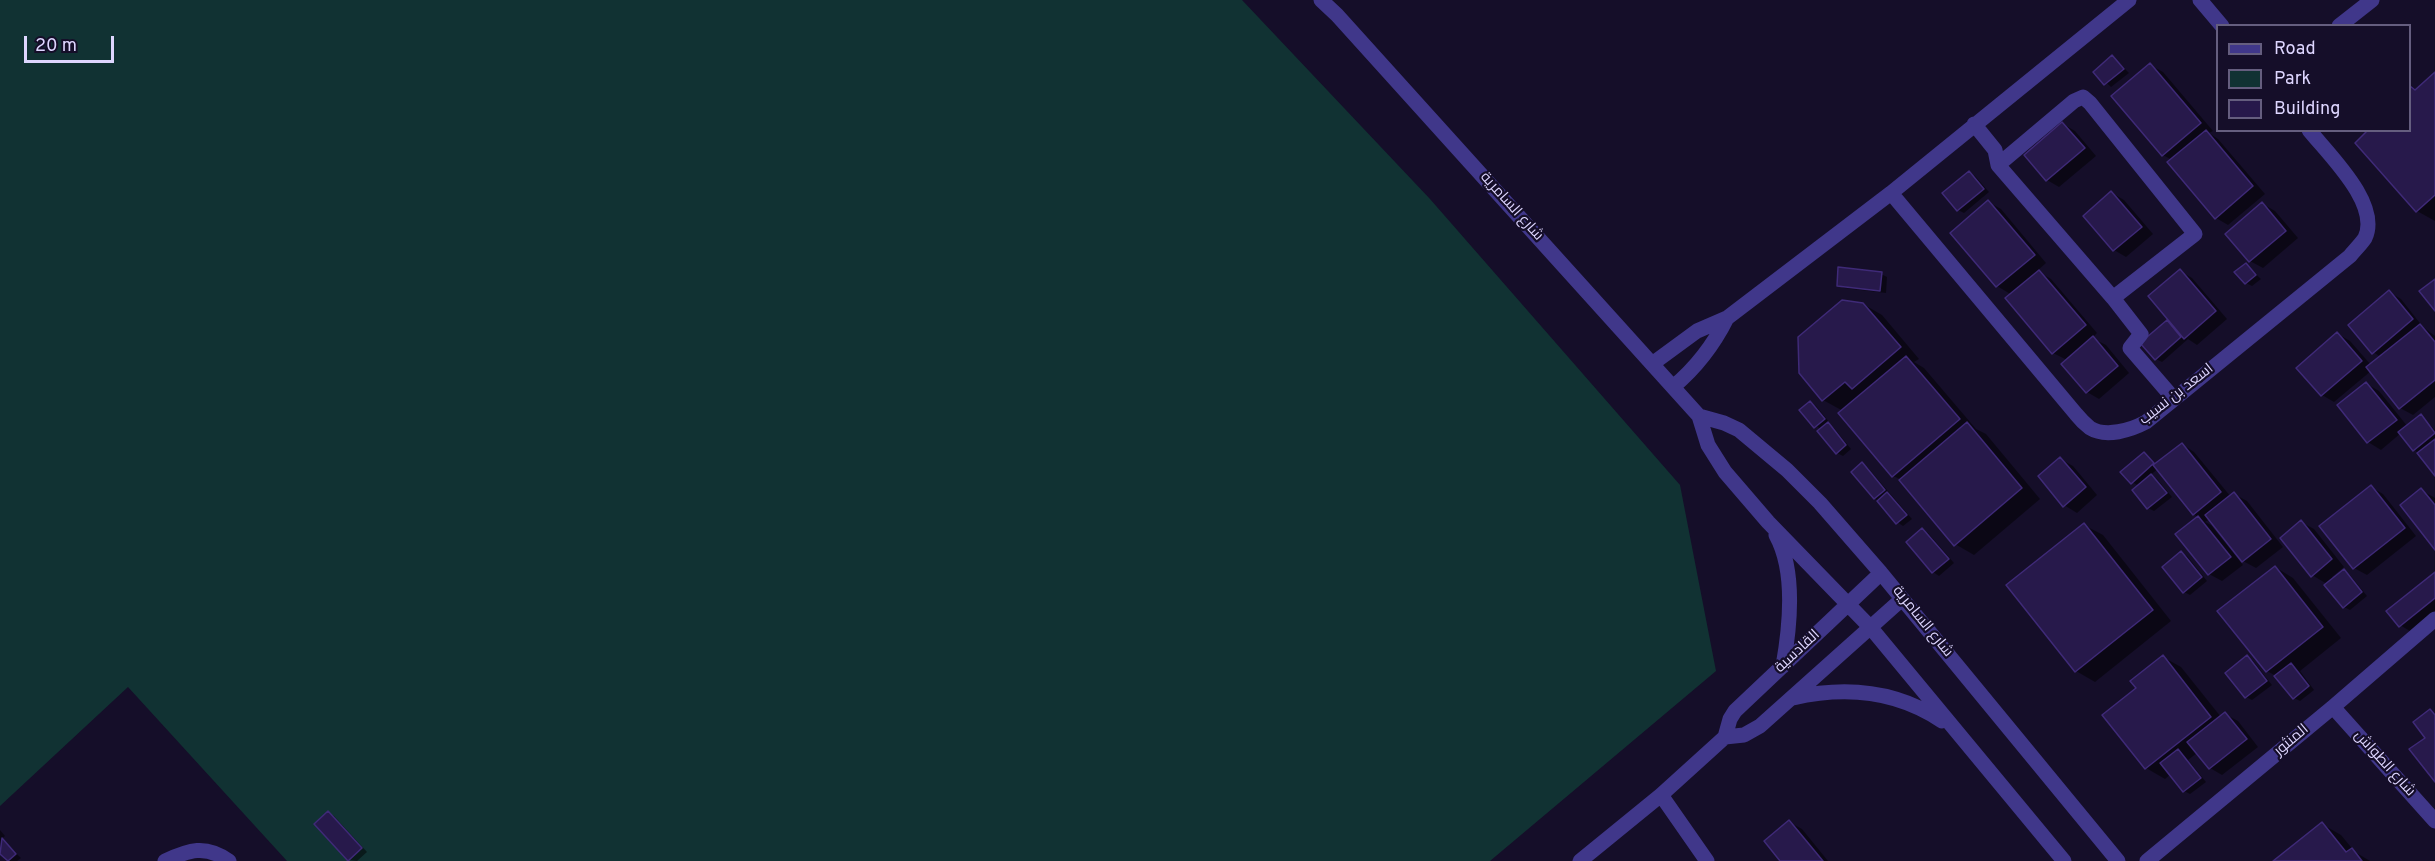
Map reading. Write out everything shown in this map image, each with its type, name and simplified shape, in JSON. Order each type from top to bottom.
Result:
[{"type":"street","name":"شارع السامرية","points":[[1321,0],[1345,23],[1699,416],[1716,459],[1768,522],[1871,628],[2064,861]]},
{"type":"street","points":[[1652,364],[1697,331],[1727,318],[1891,193],[2129,0]]},
{"type":"street","points":[[2200,0],[2220,24]]},
{"type":"street","points":[[2342,24],[2372,0]]},
{"type":"street","points":[[1998,165],[2074,101],[2083,97],[2090,103],[2195,234],[2113,298]]},
{"type":"street","points":[[1974,124],[1995,150],[1998,165],[2113,298],[2141,334],[2130,348],[2174,399]]},
{"type":"street","name":"اسعد بن نسيب","points":[[1891,193],[2091,429],[2107,432],[2130,431],[2146,422],[2350,256],[2365,238],[2368,222],[2364,202],[2311,132]]},
{"type":"street","points":[[1673,387],[1695,368],[1711,349],[1727,318]]},
{"type":"street","name":"شارع السامرية","points":[[1699,416],[1724,423],[1752,440],[1820,503],[1902,598],[2118,861]]},
{"type":"street","points":[[1768,522],[1781,543],[1789,592],[1790,617],[1783,666]]},
{"type":"street","name":"القادسية","points":[[1580,861],[1661,795],[1725,737],[1726,728],[1735,711],[1881,573]]},
{"type":"street","name":"القادسية","points":[[1725,737],[1735,737],[1752,731],[1871,628],[1902,598]]},
{"type":"street","name":"المنثور","points":[[2147,861],[2334,707],[2435,619]]},
{"type":"street","points":[[1790,699],[1814,693],[1839,691],[1888,696],[1934,715],[1954,729]]},
{"type":"street","name":"شارع الطواش","points":[[2334,707],[2435,820]]},
{"type":"street","points":[[1661,795],[1707,861]]},
{"type":"street","points":[[165,861],[188,850],[223,857]]},
{"type":"green space","points":[[0,0],[1242,0],[1430,199],[1680,485],[1716,671],[1490,861],[287,861],[128,687],[0,806]]},
{"type":"building","points":[[2112,55],[2124,69],[2104,85],[2093,72]]},
{"type":"building","points":[[2150,63],[2201,123],[2162,156],[2111,96]]},
{"type":"building","points":[[2435,72],[2435,195],[2416,212],[2355,143],[2366,132],[2411,132],[2411,87],[2415,90]]},
{"type":"building","points":[[2062,122],[2085,148],[2046,181],[2024,155]]},
{"type":"building","points":[[2206,130],[2253,186],[2215,219],[2167,162]]},
{"type":"building","points":[[1969,171],[1984,189],[1957,211],[1942,193]]},
{"type":"building","points":[[2111,191],[2142,227],[2113,251],[2083,216]]},
{"type":"building","points":[[1988,200],[2035,255],[1996,287],[1950,233]]},
{"type":"building","points":[[2262,202],[2286,231],[2249,262],[2225,234]]},
{"type":"building","points":[[2246,263],[2256,275],[2245,284],[2234,272]]},
{"type":"building","points":[[1838,267],[1882,272],[1880,291],[1837,286]]},
{"type":"building","points":[[2180,269],[2216,311],[2184,339],[2148,296]]},
{"type":"building","points":[[2039,270],[2086,325],[2052,354],[2005,298]]},
{"type":"building","points":[[2435,279],[2435,311],[2419,291]]},
{"type":"building","points":[[2389,290],[2413,319],[2372,354],[2348,325]]},
{"type":"building","points":[[1842,300],[1863,303],[1901,347],[1852,389],[1845,382],[1822,401],[1799,373],[1798,337]]},
{"type":"building","points":[[2167,320],[2181,337],[2155,360],[2140,343]]},
{"type":"building","points":[[2420,324],[2435,342],[2435,380],[2399,409],[2366,367]]},
{"type":"building","points":[[2337,332],[2362,361],[2321,396],[2296,368]]},
{"type":"building","points":[[2093,336],[2118,366],[2086,393],[2061,364]]},
{"type":"building","points":[[1906,356],[1960,419],[1892,477],[1838,413]]},
{"type":"building","points":[[2366,382],[2397,420],[2367,443],[2337,405]]},
{"type":"building","points":[[1810,401],[1825,419],[1814,428],[1799,410]]},
{"type":"building","points":[[2421,414],[2435,433],[2413,451],[2398,432]]},
{"type":"building","points":[[1828,422],[1846,445],[1836,454],[1817,431]]},
{"type":"building","points":[[1967,422],[2022,488],[1954,546],[1899,480]]},
{"type":"building","points":[[2435,439],[2435,476],[2417,453]]},
{"type":"building","points":[[2182,443],[2221,492],[2193,515],[2153,465]]},
{"type":"building","points":[[2144,452],[2154,463],[2131,484],[2120,472]]},
{"type":"building","points":[[2060,457],[2086,487],[2063,507],[2038,476]]},
{"type":"building","points":[[1862,462],[1885,490],[1874,499],[1851,472]]},
{"type":"building","points":[[2151,474],[2167,493],[2147,509],[2132,490]]},
{"type":"building","points":[[2371,485],[2405,528],[2353,569],[2319,526]]},
{"type":"building","points":[[2421,488],[2435,505],[2435,550],[2400,505]]},
{"type":"building","points":[[1887,492],[1907,515],[1896,524],[1877,501]]},
{"type":"building","points":[[2234,492],[2271,539],[2242,562],[2205,515]]},
{"type":"building","points":[[2198,516],[2231,557],[2208,575],[2175,534]]},
{"type":"building","points":[[2301,520],[2332,559],[2311,577],[2280,538]]},
{"type":"building","points":[[2084,523],[2153,610],[2075,672],[2006,585]]},
{"type":"building","points":[[1922,528],[1949,559],[1932,573],[1906,542]]},
{"type":"building","points":[[2181,551],[2202,577],[2183,593],[2162,567]]},
{"type":"building","points":[[2275,566],[2323,627],[2266,672],[2217,611]]},
{"type":"building","points":[[2344,569],[2362,592],[2343,608],[2324,585]]},
{"type":"building","points":[[2435,572],[2435,598],[2399,627],[2386,611]]},
{"type":"building","points":[[2163,655],[2211,717],[2145,769],[2102,715],[2136,688],[2130,681]]},
{"type":"building","points":[[2247,655],[2267,681],[2245,698],[2225,673]]},
{"type":"building","points":[[2291,663],[2309,686],[2293,699],[2274,676]]},
{"type":"building","points":[[2430,709],[2435,715],[2435,782],[2409,749],[2425,738],[2413,722]]},
{"type":"building","points":[[2225,712],[2247,739],[2209,769],[2187,742]]},
{"type":"building","points":[[2178,749],[2201,778],[2183,792],[2160,763]]},
{"type":"building","points":[[328,811],[362,848],[348,861],[314,824]]},
{"type":"building","points":[[1789,820],[1823,861],[1780,861],[1764,841]]},
{"type":"building","points":[[2322,822],[2346,852],[2352,848],[2362,861],[2273,861]]},
{"type":"building","points":[[2,838],[16,854],[8,861],[0,854]]}]
